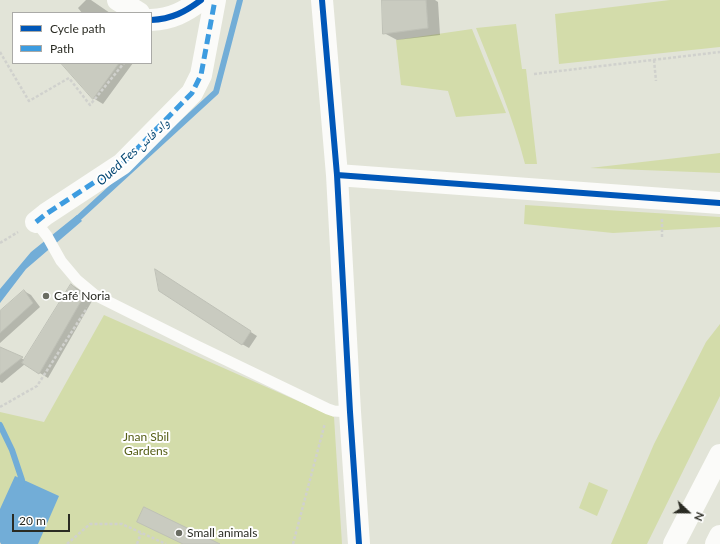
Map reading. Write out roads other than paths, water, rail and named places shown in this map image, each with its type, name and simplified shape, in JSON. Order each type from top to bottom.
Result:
[{"type":"street","points":[[118,0],[137,12]]},
{"type":"street","points":[[152,20],[166,18],[185,11],[201,0]]},
{"type":"street","points":[[41,229],[46,214],[122,164],[192,93],[201,75],[215,0]]},
{"type":"street","points":[[322,0],[337,175],[359,544]]},
{"type":"street","points":[[337,175],[720,203]]},
{"type":"street","points":[[674,544],[720,455]]},
{"type":"street","points":[[716,544],[720,536]]},
{"type":"lane","points":[[41,229],[61,261],[77,280],[94,295],[328,409],[350,412]]},
{"type":"water","points":[[77,215],[82,221],[26,269],[0,303],[0,289],[31,252]]},
{"type":"water","points":[[15,476],[59,496],[38,544],[0,544],[0,509]]},
{"type":"waterway","name":"Oued Fes واد فاس","points":[[73,223],[216,92],[240,0]]},
{"type":"waterway","points":[[0,425],[12,450],[22,480],[21,485]]},
{"type":"place","name":"Café Noria","points":[[46,296]]},
{"type":"place","name":"Small animals","points":[[179,533]]},
{"type":"park label","name":"Jnan Sbil Gardens","points":[[146,444]]}]
